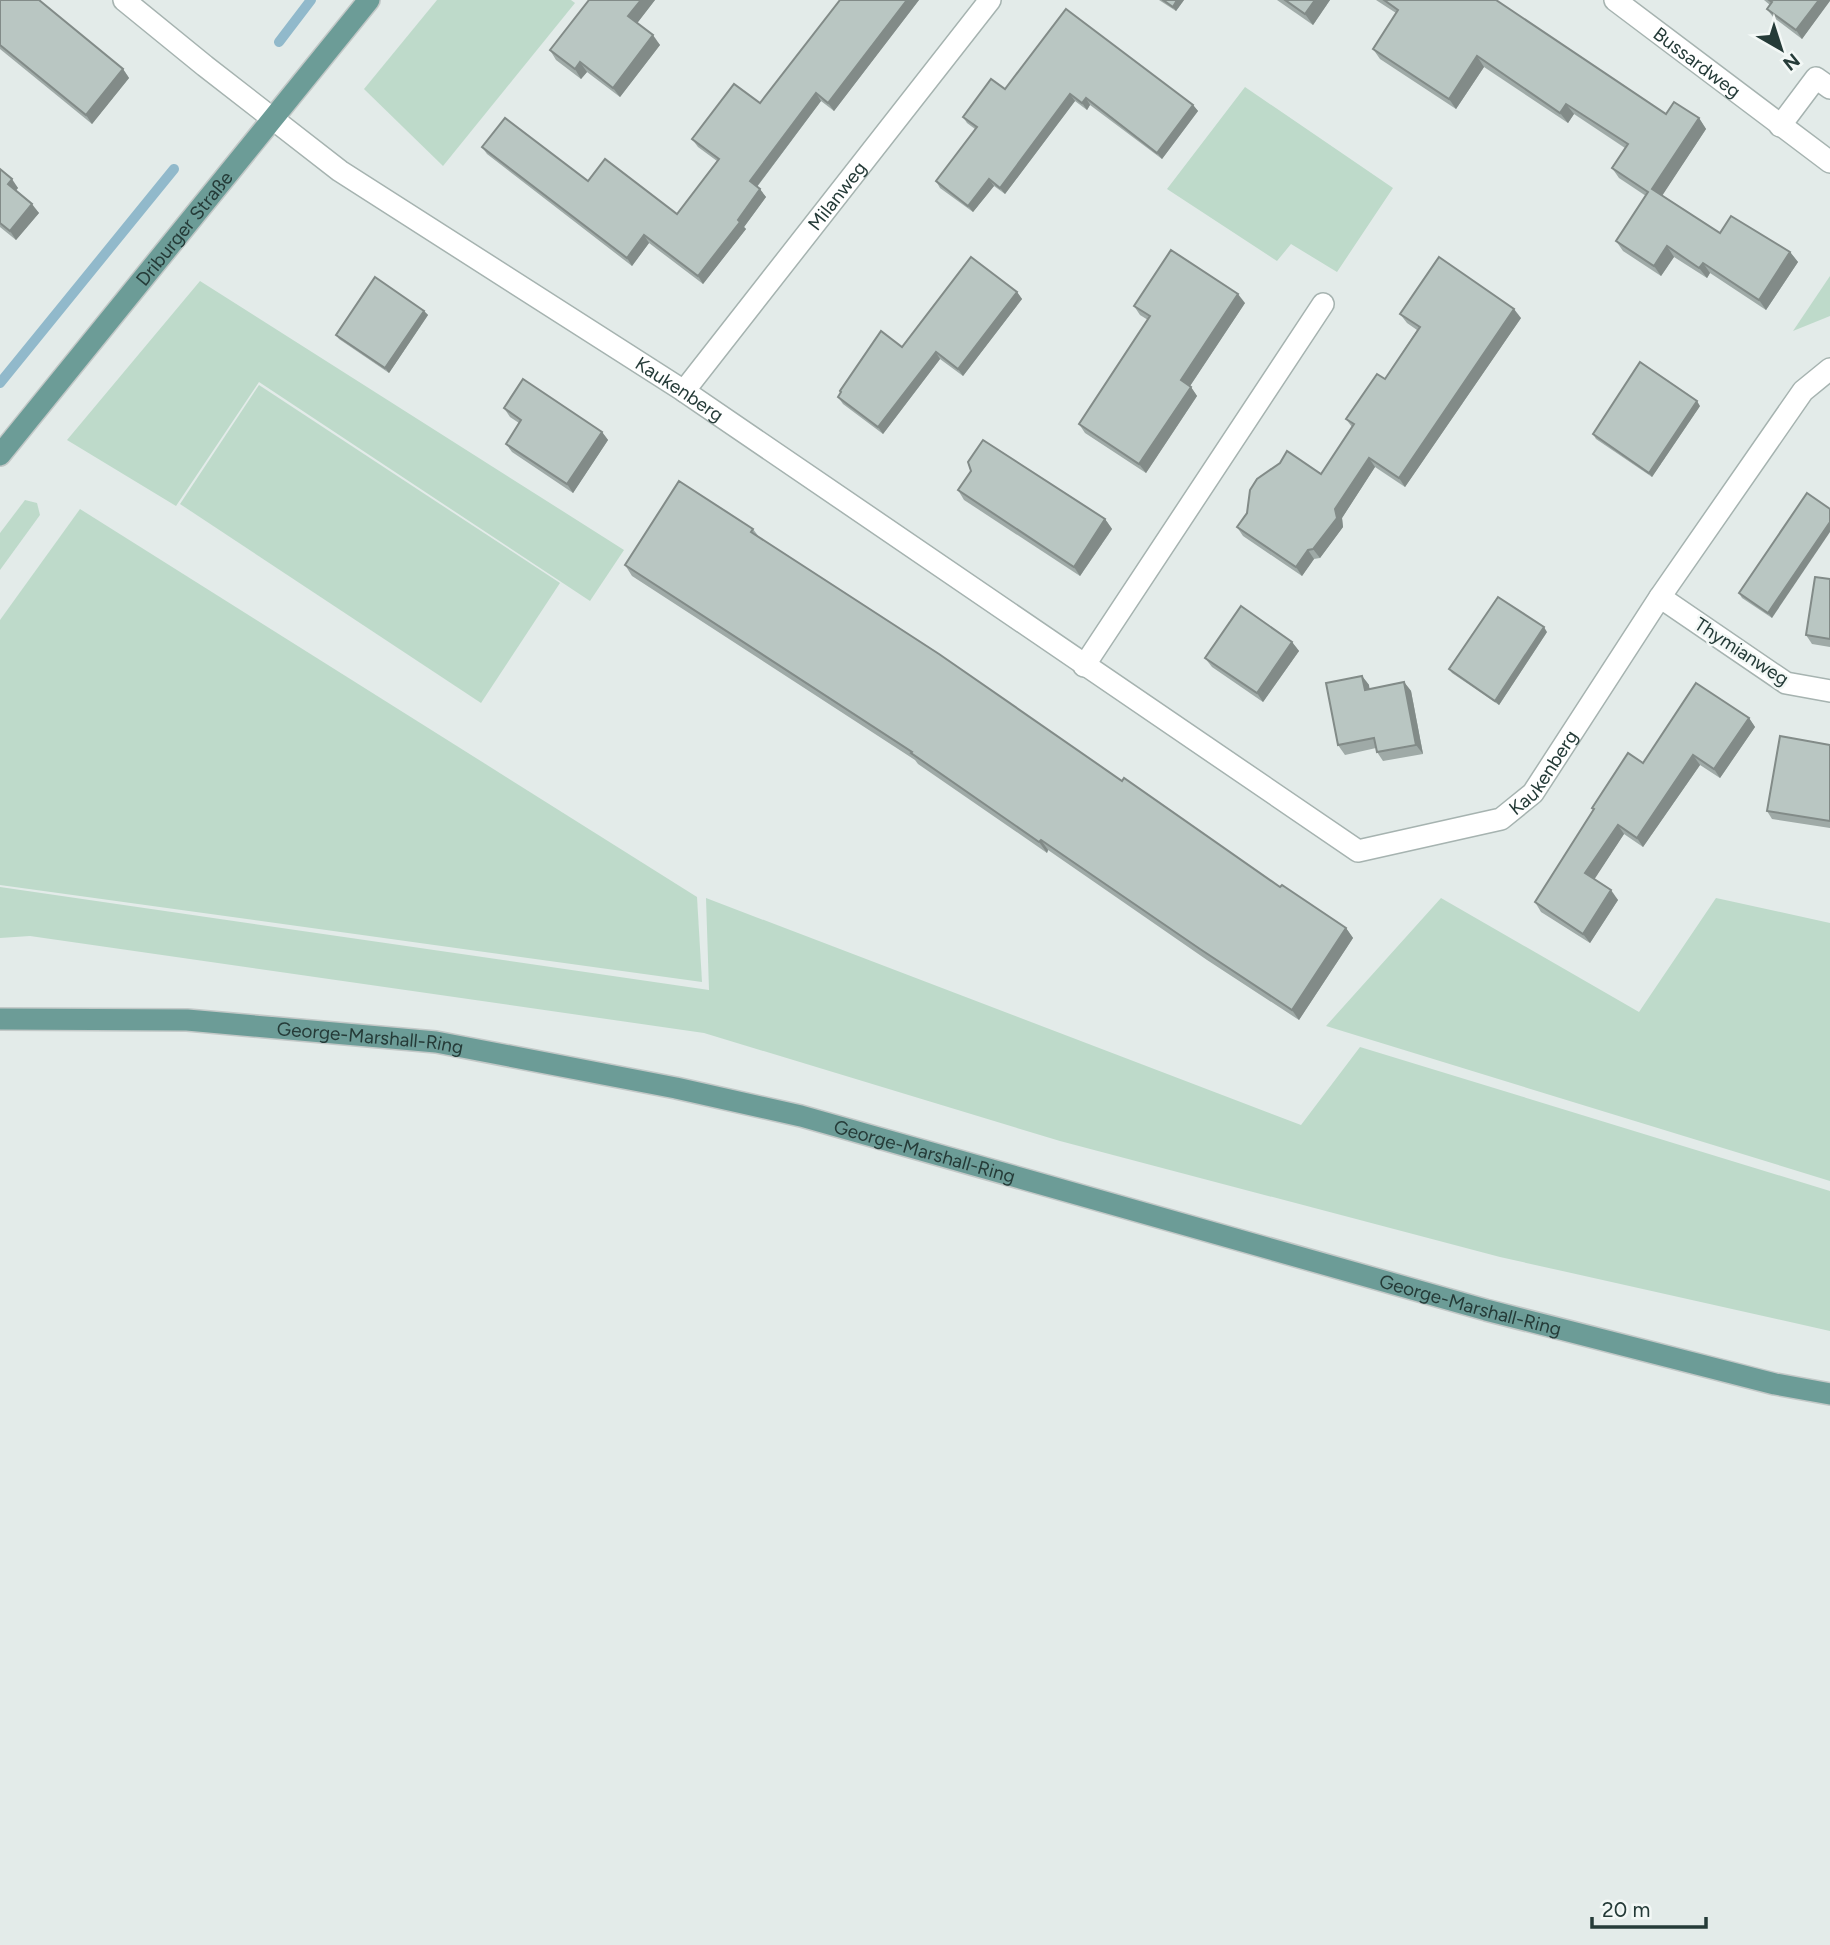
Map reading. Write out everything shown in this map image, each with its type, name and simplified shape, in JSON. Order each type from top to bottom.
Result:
[{"type":"main road","name":"Driburger Straße","points":[[0,455],[369,0]]},
{"type":"main road","name":"George-Marshall-Ring","points":[[0,1019],[187,1020],[436,1042],[676,1088],[801,1116],[1486,1310],[1775,1384],[1830,1394]]},
{"type":"street","name":"Kaukenberg","points":[[124,0],[340,171],[684,391],[1358,852],[1501,819],[1533,793],[1660,597],[1803,391],[1830,369]]},
{"type":"street","name":"Milanweg","points":[[684,391],[989,0]]},
{"type":"street","name":"Bussardweg","points":[[1615,0],[1830,162]]},
{"type":"street","points":[[1780,126],[1816,78],[1830,88]]},
{"type":"street","points":[[1084,666],[1323,304]]},
{"type":"street","name":"Thymianweg","points":[[1660,597],[1786,683],[1830,691]]},
{"type":"green space","points":[[437,0],[571,0],[575,3],[443,166],[364,89]]},
{"type":"green space","points":[[1245,87],[1393,188],[1337,272],[1291,244],[1277,261],[1167,189]]},
{"type":"green space","points":[[1830,276],[1830,316],[1793,331]]},
{"type":"green space","points":[[200,281],[624,550],[590,601],[259,382],[176,506],[67,440]]},
{"type":"green space","points":[[259,385],[560,583],[481,703],[180,504]]},
{"type":"green space","points":[[25,500],[37,503],[40,515],[0,570],[0,533]]},
{"type":"green space","points":[[80,509],[697,897],[702,982],[0,885],[0,620]]},
{"type":"green space","points":[[0,887],[709,990],[706,898],[1301,1125],[1360,1047],[1830,1191],[1830,1331],[1500,1257],[1060,1141],[704,1033],[30,936],[0,938]]},
{"type":"green space","points":[[1441,898],[1639,1012],[1716,898],[1830,923],[1830,1181],[1326,1026]]},
{"type":"building","points":[[0,0],[39,0],[123,69],[86,115],[0,45]]},
{"type":"building","points":[[589,0],[641,0],[628,16],[653,35],[613,88],[580,62],[575,69],[550,50]]},
{"type":"building","points":[[840,0],[907,0],[828,103],[816,93],[750,181],[760,189],[738,220],[740,222],[698,276],[644,235],[627,258],[482,147],[505,118],[588,181],[605,159],[677,214],[719,159],[692,139],[734,84],[760,103]]},
{"type":"building","points":[[1163,0],[1177,0],[1173,7]]},
{"type":"building","points":[[1285,0],[1315,0],[1305,14]]},
{"type":"building","points":[[1384,0],[1496,0],[1666,114],[1674,102],[1699,118],[1652,189],[1720,233],[1731,216],[1790,252],[1759,300],[1703,263],[1699,268],[1667,246],[1654,266],[1616,241],[1648,192],[1612,168],[1628,144],[1566,104],[1560,113],[1477,56],[1449,99],[1373,49],[1398,10]]},
{"type":"building","points":[[1769,0],[1819,0],[1796,30],[1767,9],[1772,2]]},
{"type":"building","points":[[1066,9],[1193,105],[1157,153],[1086,98],[1082,103],[1070,94],[1000,188],[989,179],[968,206],[936,181],[977,127],[963,117],[991,79],[1005,89]]},
{"type":"building","points":[[0,169],[12,179],[8,184],[32,204],[10,231],[0,223]]},
{"type":"building","points":[[1171,250],[1238,294],[1181,380],[1191,387],[1139,464],[1079,424],[1150,316],[1134,306]]},
{"type":"building","points":[[971,257],[1017,292],[958,369],[936,352],[878,427],[838,397],[840,391],[881,331],[902,347]]},
{"type":"building","points":[[1439,257],[1514,309],[1399,478],[1369,458],[1335,509],[1337,518],[1296,567],[1237,527],[1247,513],[1250,490],[1257,479],[1280,463],[1287,451],[1321,474],[1354,424],[1346,419],[1377,374],[1385,379],[1420,327],[1400,314]]},
{"type":"building","points":[[375,277],[424,311],[385,368],[336,335]]},
{"type":"building","points":[[1640,362],[1697,401],[1649,473],[1593,434]]},
{"type":"building","points":[[523,379],[602,432],[567,484],[506,444],[521,420],[504,408]]},
{"type":"building","points":[[983,440],[1105,519],[1074,567],[958,490],[971,471],[968,462]]},
{"type":"building","points":[[679,481],[753,529],[751,532],[939,654],[1122,781],[1124,778],[1280,887],[1282,885],[1346,928],[1292,1010],[1041,840],[1039,842],[912,752],[625,565]]},
{"type":"building","points":[[1807,493],[1830,509],[1830,522],[1768,613],[1739,593]]},
{"type":"building","points":[[1815,577],[1830,579],[1830,639],[1806,635]]},
{"type":"building","points":[[1498,597],[1544,627],[1495,701],[1449,669]]},
{"type":"building","points":[[1241,606],[1292,642],[1257,693],[1205,658]]},
{"type":"building","points":[[1362,676],[1365,690],[1404,682],[1416,745],[1377,752],[1374,738],[1338,745],[1326,683]]},
{"type":"building","points":[[1696,683],[1749,718],[1714,769],[1693,755],[1637,838],[1618,825],[1585,873],[1611,890],[1583,934],[1535,902],[1628,753],[1643,763]]},
{"type":"building","points":[[1780,736],[1830,745],[1830,821],[1767,811]]},
{"type":"waterway","points":[[279,42],[311,0]]},
{"type":"waterway","points":[[0,383],[174,169]]}]
